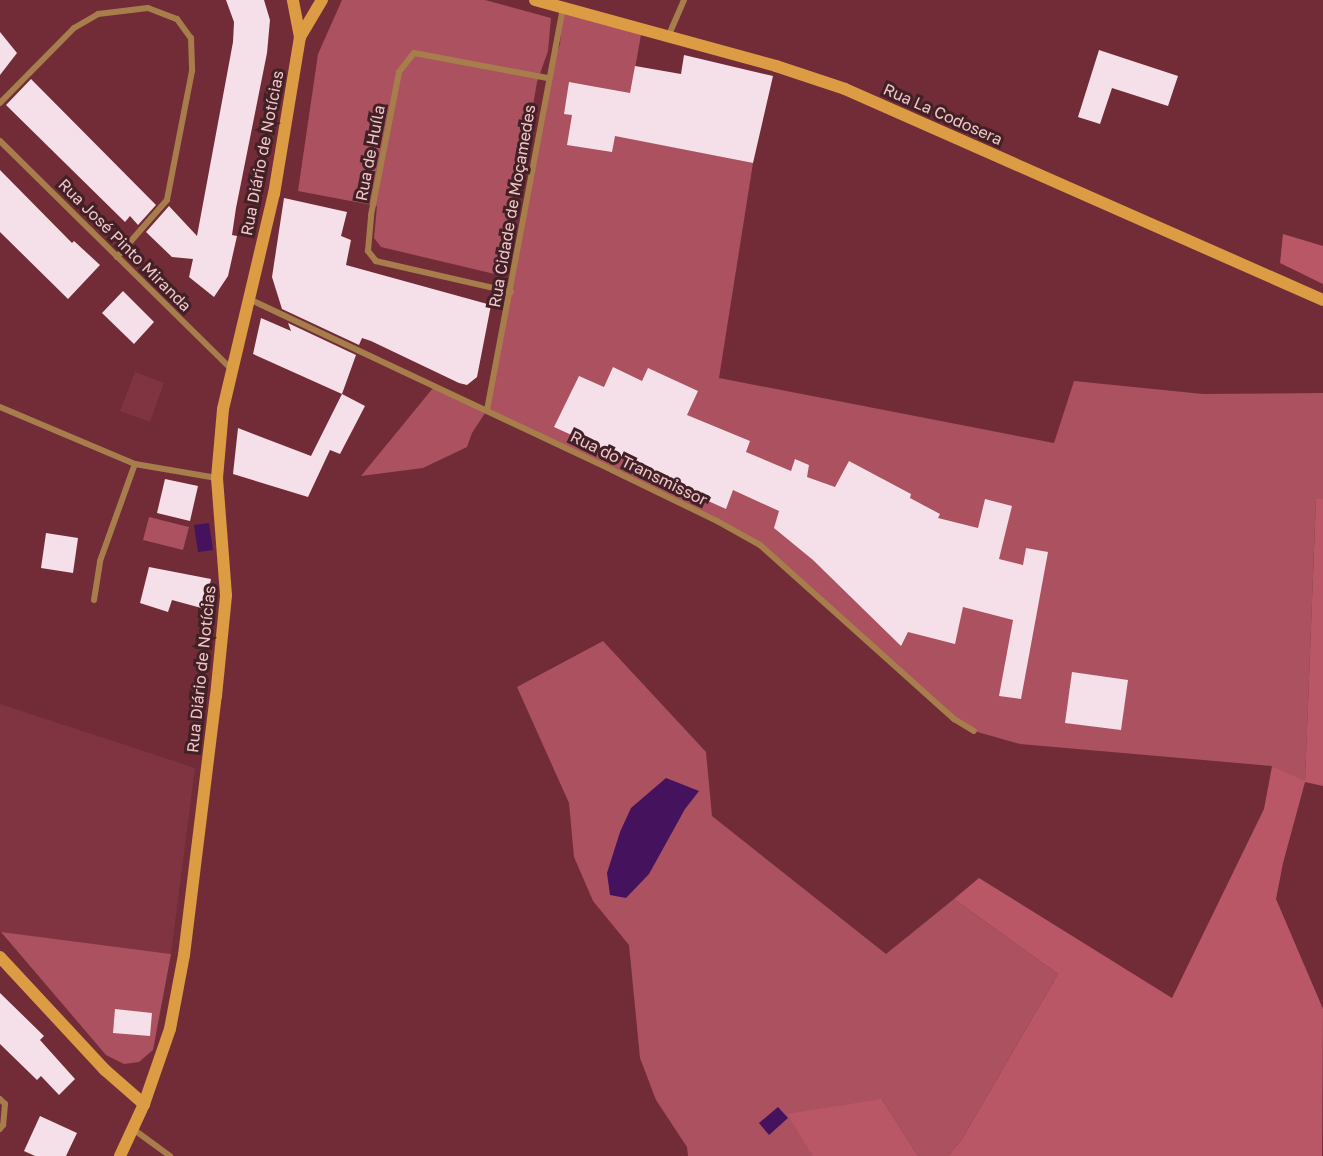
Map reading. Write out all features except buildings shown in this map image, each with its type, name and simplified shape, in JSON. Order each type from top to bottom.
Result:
[{"type":"main road","points":[[293,0],[300,37]]},
{"type":"main road","points":[[300,37],[322,0]]},
{"type":"main road","name":"Rua La Codosera","points":[[535,0],[776,66],[845,89],[1323,300]]},
{"type":"main road","name":"Rua Diário de Notícias","points":[[120,1156],[144,1104],[170,1029],[178,992],[216,696],[226,595],[217,478],[223,409],[274,194],[300,37]]},
{"type":"main road","points":[[0,957],[105,1070],[144,1104]]},
{"type":"street","points":[[668,37],[684,0]]},
{"type":"street","points":[[0,103],[74,28],[98,14],[148,8],[177,19],[191,38],[192,71],[166,200],[117,257]]},
{"type":"street","name":"Rua Cidade de Moçamedes","points":[[487,410],[563,8]]},
{"type":"street","name":"Rua de Huíla","points":[[511,292],[376,261],[368,250],[371,215],[399,72],[414,53],[548,78]]},
{"type":"street","name":"Rua José Pinto Miranda","points":[[0,141],[231,369]]},
{"type":"street","name":"Rua do Transmissor","points":[[248,299],[433,388],[487,410],[717,521],[760,545],[954,719],[974,731]]},
{"type":"street","points":[[0,407],[135,464],[217,478]]},
{"type":"street","points":[[94,600],[100,561],[135,464]]},
{"type":"street","points":[[0,1099],[5,1104],[3,1125],[0,1129]]},
{"type":"street","points":[[133,1129],[170,1156]]},
{"type":"shaded area","points":[[342,0],[485,0],[551,18],[548,51],[537,82],[503,276],[381,247],[374,238],[377,206],[298,191],[318,54]]},
{"type":"shaded area","points":[[563,8],[642,29],[623,137],[753,163],[719,378],[1054,443],[1074,381],[1203,394],[1323,393],[1323,499],[1316,499],[1305,782],[1272,766],[1020,744],[974,731],[954,719],[760,545],[487,410],[472,433],[467,447],[423,468],[361,476],[433,388],[486,410],[548,78],[560,44]]},
{"type":"shaded area","points":[[1283,234],[1323,246],[1323,284],[1280,263]]},
{"type":"shaded area","points":[[135,372],[164,383],[150,422],[120,411]]},
{"type":"shaded area","points":[[1316,499],[1323,499],[1323,786],[1305,782],[1283,863],[1276,899],[1323,1009],[1322,1156],[948,1156],[962,1139],[1058,974],[954,899],[979,878],[1172,998],[1264,809],[1272,766],[1305,781]]},
{"type":"shaded area","points":[[149,517],[189,527],[183,550],[143,540]]},
{"type":"shaded area","points":[[209,523],[213,550],[198,552],[194,525]]},
{"type":"shaded area","points":[[603,641],[706,752],[712,816],[886,954],[954,899],[1058,974],[962,1139],[948,1156],[918,1156],[882,1099],[814,1156],[688,1156],[687,1147],[656,1100],[640,1058],[629,945],[593,901],[574,857],[569,803],[517,687]]},
{"type":"shaded area","points":[[0,704],[195,768],[171,954],[0,932]]},
{"type":"shaded area","points":[[666,778],[699,791],[685,809],[649,874],[626,898],[610,895],[607,873],[620,832],[631,808]]},
{"type":"shaded area","points":[[1,932],[171,954],[153,1050],[139,1062],[124,1064],[106,1055]]},
{"type":"shaded area","points":[[882,1099],[918,1156],[813,1156],[787,1114]]},
{"type":"shaded area","points":[[778,1107],[788,1118],[769,1135],[759,1123]]}]
